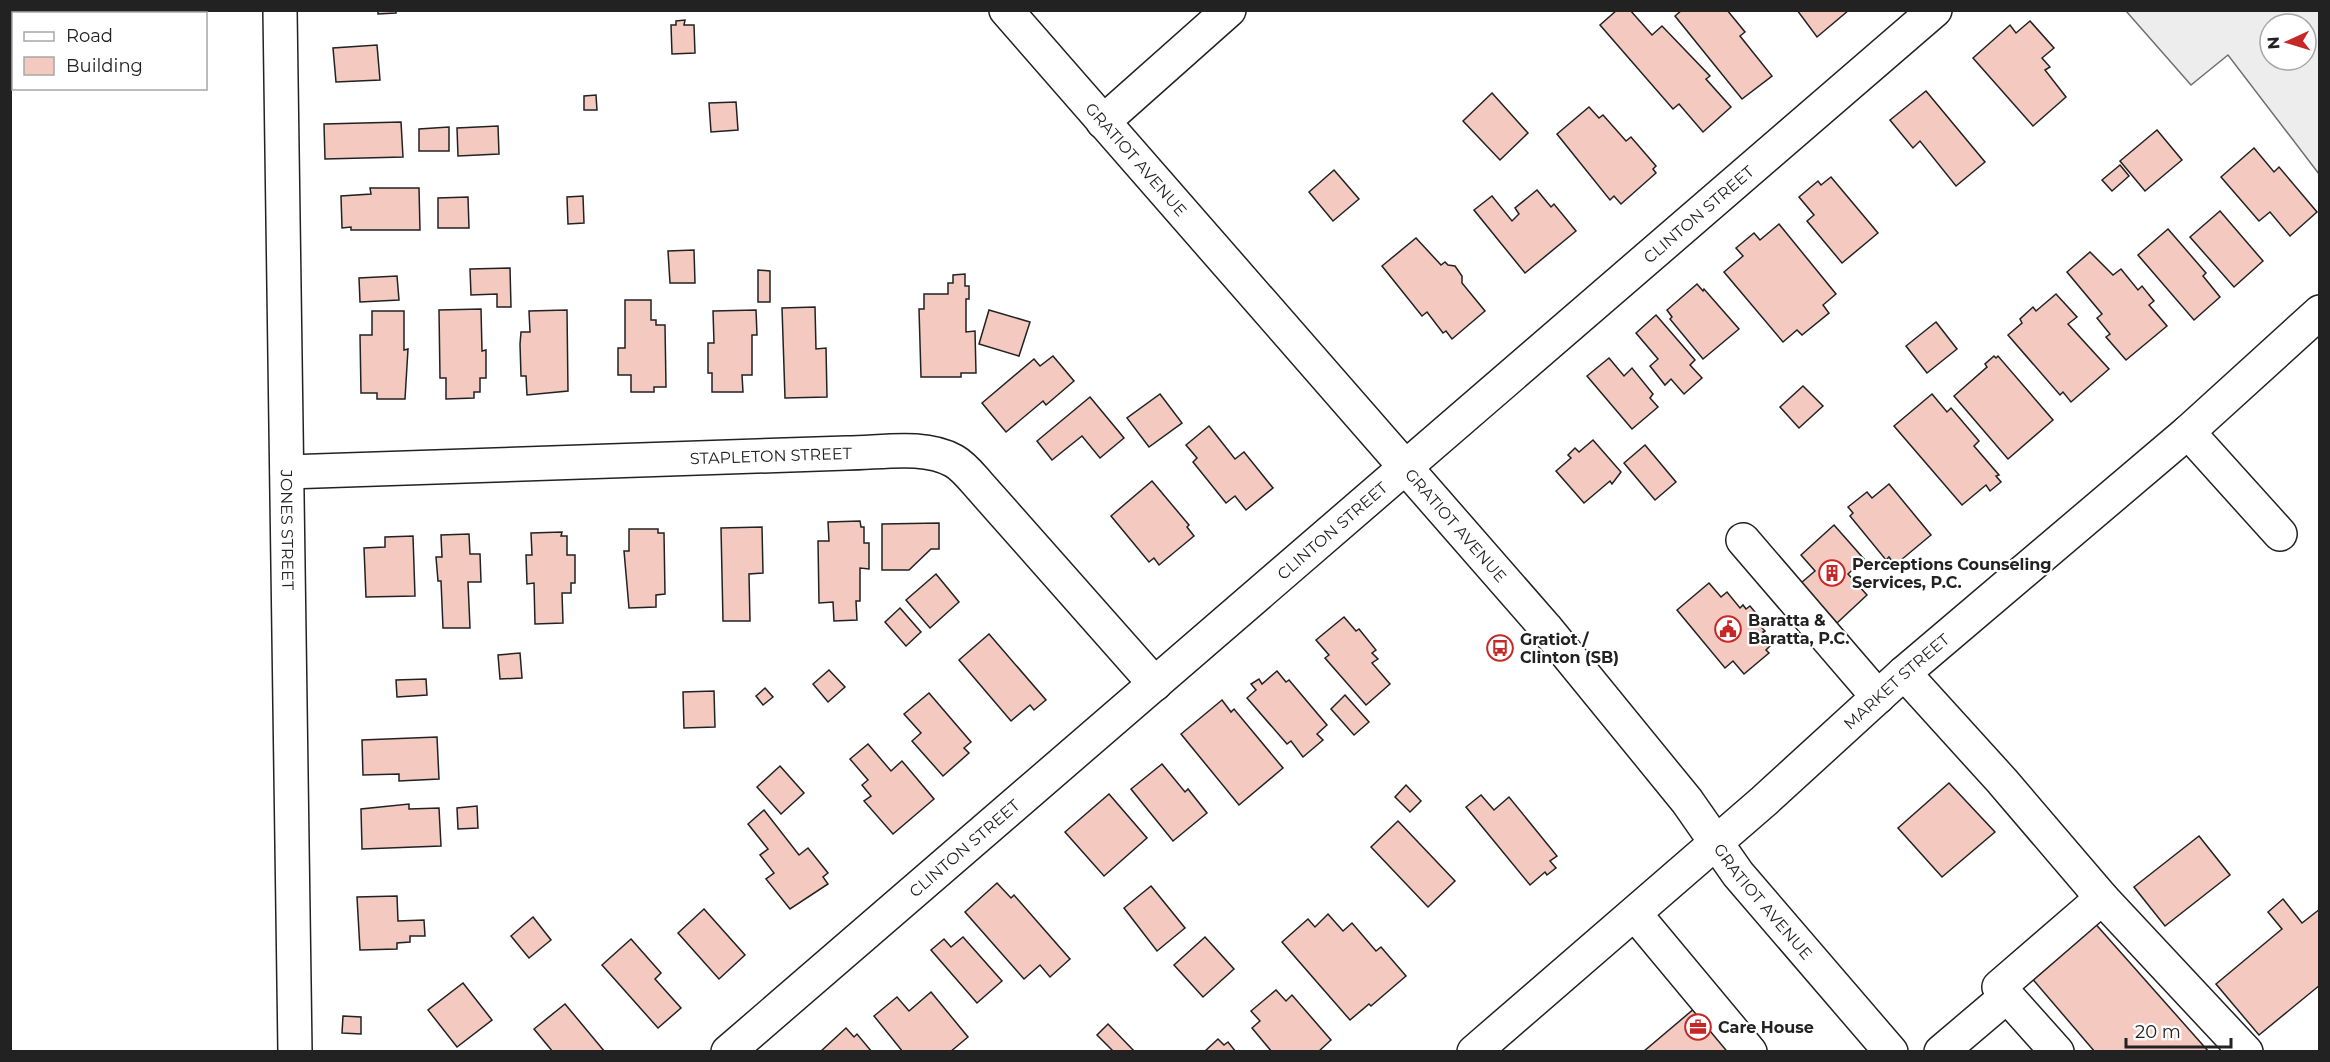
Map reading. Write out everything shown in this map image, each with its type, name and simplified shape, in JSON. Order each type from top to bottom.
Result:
[{"type":"street","name":"JONES STREET","points":[[280,10],[295,1052]]},
{"type":"street","name":"GRATIOT AVENUE","points":[[1006,10],[1545,627],[1687,801],[1738,874],[1891,1052]]},
{"type":"street","points":[[1103,122],[1228,10]]},
{"type":"street","name":"CLINTON STREET","points":[[728,1052],[1935,10]]},
{"type":"street","name":"MARKET STREET","points":[[1474,1052],[1716,843],[1904,673],[2188,432],[2319,312]]},
{"type":"street","points":[[2188,432],[2280,534]]},
{"type":"street","name":"STAPLETON STREET","points":[[287,472],[847,453],[926,452],[941,455],[965,470],[1155,684]]},
{"type":"street","points":[[1743,540],[1878,697]]},
{"type":"street","points":[[1904,673],[2002,781],[2102,897],[2246,1052]]},
{"type":"street","points":[[1999,987],[2102,897]]},
{"type":"street","points":[[1635,914],[1750,1052]]},
{"type":"street","points":[[1941,1052],[2007,996],[2057,1052]]},
{"type":"shaded area","points":[[2126,11],[2319,11],[2319,174],[2228,55],[2191,85]]},
{"type":"building","points":[[378,10],[396,10],[396,13],[378,14]]},
{"type":"building","points":[[1617,10],[1630,10],[1652,35],[1662,26],[1710,76],[1706,79],[1731,107],[1703,132],[1679,104],[1673,109],[1600,25]]},
{"type":"building","points":[[1682,10],[1727,10],[1745,32],[1740,36],[1772,76],[1742,99],[1675,16]]},
{"type":"building","points":[[1797,10],[1849,10],[1817,37]]},
{"type":"building","points":[[685,20],[684,25],[694,25],[695,53],[672,54],[671,25],[676,25],[676,21]]},
{"type":"building","points":[[2030,21],[2054,48],[2042,58],[2050,67],[2045,70],[2066,97],[2033,126],[1973,58],[2010,25],[2016,33]]},
{"type":"building","points":[[377,45],[380,80],[336,82],[333,48]]},
{"type":"building","points":[[1926,91],[1985,162],[1956,186],[1920,141],[1913,148],[1890,120]]},
{"type":"building","points":[[1492,93],[1528,133],[1500,160],[1463,121]]},
{"type":"building","points":[[596,95],[597,110],[584,110],[584,96]]},
{"type":"building","points":[[736,102],[738,130],[711,132],[709,103]]},
{"type":"building","points":[[1589,107],[1599,118],[1603,115],[1626,141],[1631,137],[1656,166],[1653,169],[1656,173],[1621,204],[1614,196],[1610,200],[1557,134]]},
{"type":"building","points":[[401,122],[403,157],[325,159],[324,124]]},
{"type":"building","points":[[498,126],[499,154],[458,156],[457,128]]},
{"type":"building","points":[[449,127],[449,151],[419,151],[419,129]]},
{"type":"building","points":[[2157,130],[2182,160],[2145,191],[2120,161]]},
{"type":"building","points":[[2254,148],[2274,172],[2279,167],[2317,212],[2290,236],[2270,212],[2259,221],[2221,177]]},
{"type":"building","points":[[2120,165],[2129,176],[2112,191],[2102,180]]},
{"type":"building","points":[[1334,170],[1359,199],[1333,221],[1309,192]]},
{"type":"building","points":[[1831,177],[1878,233],[1842,263],[1807,221],[1814,215],[1799,197],[1818,181],[1821,185]]},
{"type":"building","points":[[370,188],[419,188],[420,230],[342,228],[341,196],[371,194]]},
{"type":"building","points":[[1537,190],[1551,207],[1554,204],[1576,231],[1525,273],[1474,210],[1492,196],[1512,221],[1519,214],[1515,208]]},
{"type":"building","points":[[583,196],[584,223],[568,224],[567,197]]},
{"type":"building","points":[[468,197],[469,228],[438,228],[438,198]]},
{"type":"building","points":[[2220,211],[2263,261],[2234,287],[2190,237]]},
{"type":"building","points":[[1779,224],[1836,294],[1823,305],[1829,313],[1802,335],[1797,330],[1783,342],[1724,272],[1743,256],[1736,248],[1754,233],[1760,240]]},
{"type":"building","points":[[2168,229],[2206,273],[2203,276],[2220,297],[2194,320],[2138,255]]},
{"type":"building","points":[[1416,238],[1441,265],[1445,262],[1455,266],[1462,276],[1462,283],[1485,311],[1452,339],[1446,331],[1443,333],[1427,312],[1422,316],[1382,266]]},
{"type":"building","points":[[694,250],[695,283],[670,283],[668,251]]},
{"type":"building","points":[[2090,252],[2113,275],[2121,269],[2138,290],[2142,286],[2154,301],[2149,305],[2167,326],[2126,360],[2106,337],[2110,334],[2097,318],[2102,314],[2067,272]]},
{"type":"building","points":[[510,268],[511,307],[497,307],[497,294],[471,295],[470,269]]},
{"type":"building","points":[[758,270],[770,271],[770,302],[758,302]]},
{"type":"building","points":[[965,274],[965,286],[969,286],[969,299],[966,299],[966,332],[975,331],[976,373],[961,373],[961,377],[921,377],[919,309],[924,309],[924,294],[948,294],[948,283],[953,283],[953,275]]},
{"type":"building","points":[[397,276],[399,300],[360,302],[359,278]]},
{"type":"building","points":[[1697,284],[1739,329],[1703,359],[1670,319],[1672,317],[1667,310]]},
{"type":"building","points":[[2056,294],[2077,317],[2068,324],[2109,369],[2071,402],[2063,392],[2060,395],[2008,335],[2022,323],[2020,319],[2033,307],[2036,311]]},
{"type":"building","points":[[625,300],[651,300],[651,320],[656,320],[656,325],[665,325],[666,387],[654,387],[654,392],[631,392],[631,375],[618,375],[618,348],[625,348]]},
{"type":"building","points":[[815,307],[816,349],[826,348],[827,397],[785,398],[782,308]]},
{"type":"building","points":[[481,309],[482,351],[486,350],[486,378],[480,378],[480,392],[474,392],[474,398],[446,399],[446,378],[440,378],[439,310]]},
{"type":"building","points":[[567,310],[568,391],[527,395],[526,376],[521,376],[520,344],[521,332],[530,332],[529,311]]},
{"type":"building","points":[[756,310],[757,335],[752,335],[752,375],[742,375],[743,392],[712,392],[712,373],[708,373],[708,343],[714,343],[713,311]]},
{"type":"building","points":[[989,310],[1030,322],[1019,356],[979,344]]},
{"type":"building","points":[[372,311],[404,311],[404,350],[408,349],[405,399],[377,399],[377,393],[361,393],[360,335],[372,335]]},
{"type":"building","points":[[1656,315],[1695,360],[1690,365],[1702,378],[1684,394],[1671,379],[1665,385],[1650,366],[1658,359],[1636,333]]},
{"type":"building","points":[[1936,322],[1957,349],[1927,373],[1906,346]]},
{"type":"building","points":[[1053,356],[1074,381],[1046,405],[1043,401],[1006,432],[982,403],[1034,359],[1040,366]]},
{"type":"building","points":[[1994,356],[1996,358],[1998,356],[2053,420],[2008,459],[1954,396],[1987,367],[1985,364]]},
{"type":"building","points":[[1609,358],[1624,376],[1632,368],[1653,394],[1650,398],[1658,407],[1632,429],[1587,376]]},
{"type":"building","points":[[1803,386],[1823,406],[1799,428],[1780,407]]},
{"type":"building","points":[[1160,394],[1182,423],[1149,447],[1127,418]]},
{"type":"building","points":[[1932,394],[1947,412],[1951,408],[1979,441],[1974,446],[1999,475],[1996,476],[2001,482],[1990,491],[1986,485],[1962,505],[1894,426]]},
{"type":"building","points":[[1090,397],[1124,438],[1100,458],[1082,436],[1052,460],[1037,441]]},
{"type":"building","points":[[1209,426],[1235,459],[1244,452],[1273,488],[1246,510],[1235,496],[1226,503],[1193,462],[1197,458],[1186,445]]},
{"type":"building","points":[[1593,440],[1621,472],[1612,484],[1610,481],[1584,503],[1556,471],[1571,458],[1568,455],[1575,448],[1579,452]]},
{"type":"building","points":[[1645,445],[1676,482],[1655,500],[1624,463]]},
{"type":"building","points":[[1152,481],[1189,525],[1187,527],[1194,536],[1159,565],[1154,558],[1149,562],[1111,516]]},
{"type":"building","points":[[1889,484],[1931,535],[1895,565],[1889,557],[1886,560],[1850,516],[1853,513],[1848,507],[1867,492],[1872,498]]},
{"type":"building","points":[[860,521],[861,527],[864,527],[864,543],[869,543],[869,569],[860,568],[860,601],[856,601],[857,620],[834,621],[833,602],[819,603],[818,541],[829,541],[828,522]]},
{"type":"building","points":[[939,523],[939,549],[931,549],[909,570],[882,570],[882,524]]},
{"type":"building","name":"Perceptions Counseling Services, P.C.","points":[[1834,525],[1864,559],[1848,574],[1867,595],[1837,623],[1801,583],[1815,571],[1801,555]]},
{"type":"building","points":[[762,527],[763,573],[749,574],[750,621],[723,621],[721,528]]},
{"type":"building","points":[[629,529],[658,529],[658,533],[664,533],[665,594],[656,595],[656,607],[629,608],[624,551],[629,551]]},
{"type":"building","points":[[562,532],[561,536],[567,536],[567,555],[575,555],[575,583],[571,583],[571,593],[562,593],[563,623],[535,624],[534,583],[527,584],[526,555],[532,555],[531,533]]},
{"type":"building","points":[[469,534],[470,554],[480,554],[481,582],[468,582],[470,628],[443,628],[441,581],[438,581],[436,557],[442,557],[441,535]]},
{"type":"building","points":[[413,536],[415,596],[366,597],[364,548],[385,547],[385,537]]},
{"type":"building","points":[[936,574],[959,602],[930,628],[906,600]]},
{"type":"building","name":"Baratta & Baratta, P.C.","points":[[1709,583],[1721,597],[1727,592],[1740,608],[1743,605],[1746,609],[1750,606],[1765,624],[1762,628],[1765,631],[1763,632],[1772,644],[1766,650],[1769,653],[1744,674],[1733,661],[1725,668],[1677,610]]},
{"type":"building","points":[[900,608],[921,632],[906,646],[885,622]]},
{"type":"building","points":[[1344,617],[1356,631],[1359,629],[1376,650],[1372,653],[1378,659],[1372,663],[1390,684],[1366,705],[1325,658],[1329,655],[1316,640]]},
{"type":"building","points":[[989,634],[1046,700],[1034,710],[1030,705],[1011,721],[959,660]]},
{"type":"building","points":[[520,653],[522,678],[500,679],[498,655]]},
{"type":"building","points":[[829,670],[845,687],[828,702],[813,684]]},
{"type":"building","points":[[1277,671],[1286,682],[1289,680],[1327,725],[1317,734],[1323,740],[1303,757],[1291,741],[1287,744],[1247,698],[1256,690],[1251,684],[1259,679],[1262,684]]},
{"type":"building","points":[[426,679],[427,695],[397,697],[396,680]]},
{"type":"building","points":[[765,688],[773,697],[763,705],[756,696]]},
{"type":"building","points":[[714,691],[715,727],[684,728],[683,692]]},
{"type":"building","points":[[929,693],[971,742],[964,748],[969,753],[943,776],[912,741],[921,733],[904,714]]},
{"type":"building","points":[[1345,695],[1369,722],[1354,735],[1331,709]]},
{"type":"building","points":[[1222,700],[1231,712],[1234,709],[1283,768],[1239,805],[1181,734]]},
{"type":"building","points":[[437,737],[439,779],[399,781],[399,774],[363,775],[362,740]]},
{"type":"building","points":[[868,744],[891,771],[902,761],[934,799],[893,834],[864,801],[871,796],[862,785],[868,780],[850,759]]},
{"type":"building","points":[[1162,764],[1185,792],[1188,789],[1207,813],[1173,841],[1131,789]]},
{"type":"building","points":[[780,766],[804,793],[781,814],[757,787]]},
{"type":"building","points":[[1949,783],[1995,832],[1942,877],[1898,828]]},
{"type":"building","points":[[1406,785],[1421,801],[1410,812],[1395,797]]},
{"type":"building","points":[[1109,794],[1147,838],[1104,876],[1065,832]]},
{"type":"building","points":[[1481,795],[1494,810],[1509,797],[1557,856],[1550,861],[1556,868],[1547,875],[1545,872],[1530,885],[1466,807]]},
{"type":"building","points":[[409,804],[409,809],[439,808],[441,846],[362,849],[361,809]]},
{"type":"building","points":[[477,806],[478,828],[458,829],[457,808]]},
{"type":"building","points":[[764,810],[799,855],[808,848],[828,873],[823,877],[828,884],[790,909],[766,879],[774,873],[760,855],[768,849],[748,824]]},
{"type":"building","points":[[1398,821],[1455,881],[1428,907],[1371,847]]},
{"type":"building","points":[[2199,836],[2230,875],[2165,926],[2134,887]]},
{"type":"building","points":[[997,883],[1011,898],[1014,895],[1070,959],[1050,977],[1040,965],[1024,979],[965,912]]},
{"type":"building","points":[[1151,886],[1185,928],[1157,951],[1124,908]]},
{"type":"building","points":[[397,896],[398,921],[424,920],[425,936],[410,936],[410,942],[397,943],[397,949],[360,950],[357,897]]},
{"type":"building","points":[[2283,899],[2302,923],[2320,909],[2320,985],[2259,1035],[2216,984],[2282,929],[2268,912]]},
{"type":"building","points":[[704,909],[745,955],[719,979],[678,933]]},
{"type":"building","points":[[1328,914],[1343,931],[1352,923],[1376,951],[1381,947],[1406,976],[1371,1006],[1369,1004],[1350,1020],[1282,942],[1308,919],[1315,927]]},
{"type":"building","points":[[533,917],[551,940],[529,958],[511,936]]},
{"type":"building","points":[[2092,920],[2209,1052],[2095,1052],[2030,976]]},
{"type":"building","points":[[963,937],[1002,981],[977,1003],[931,950],[944,939],[951,947]]},
{"type":"building","points":[[1205,937],[1234,969],[1203,997],[1174,965]]},
{"type":"building","points":[[631,939],[661,973],[655,979],[681,1008],[658,1028],[602,965]]},
{"type":"building","points":[[463,983],[492,1020],[457,1047],[428,1010]]},
{"type":"building","points":[[1276,990],[1286,1001],[1292,995],[1331,1040],[1318,1052],[1272,1052],[1252,1028],[1260,1021],[1251,1011]]},
{"type":"building","points":[[931,992],[968,1037],[950,1052],[903,1052],[874,1016],[897,997],[909,1011]]},
{"type":"building","name":"Care House","points":[[1702,1002],[1744,1052],[1643,1052]]},
{"type":"building","points":[[565,1004],[605,1052],[553,1052],[534,1029]]},
{"type":"building","points":[[343,1016],[361,1017],[361,1034],[342,1033]]},
{"type":"building","points":[[1108,1024],[1135,1052],[1114,1052],[1097,1035]]},
{"type":"building","points":[[846,1028],[854,1037],[857,1034],[872,1052],[820,1052]]},
{"type":"building","points":[[1218,1039],[1224,1045],[1228,1042],[1236,1052],[1204,1052]]},
{"type":"place","name":"Perceptions Counseling Services, P.C.","points":[[1832,573]]},
{"type":"place","name":"Baratta & Baratta, P.C.","points":[[1728,629]]},
{"type":"place","name":"Gratiot / Clinton (SB)","points":[[1500,648]]},
{"type":"place","name":"Care House","points":[[1698,1027]]}]
